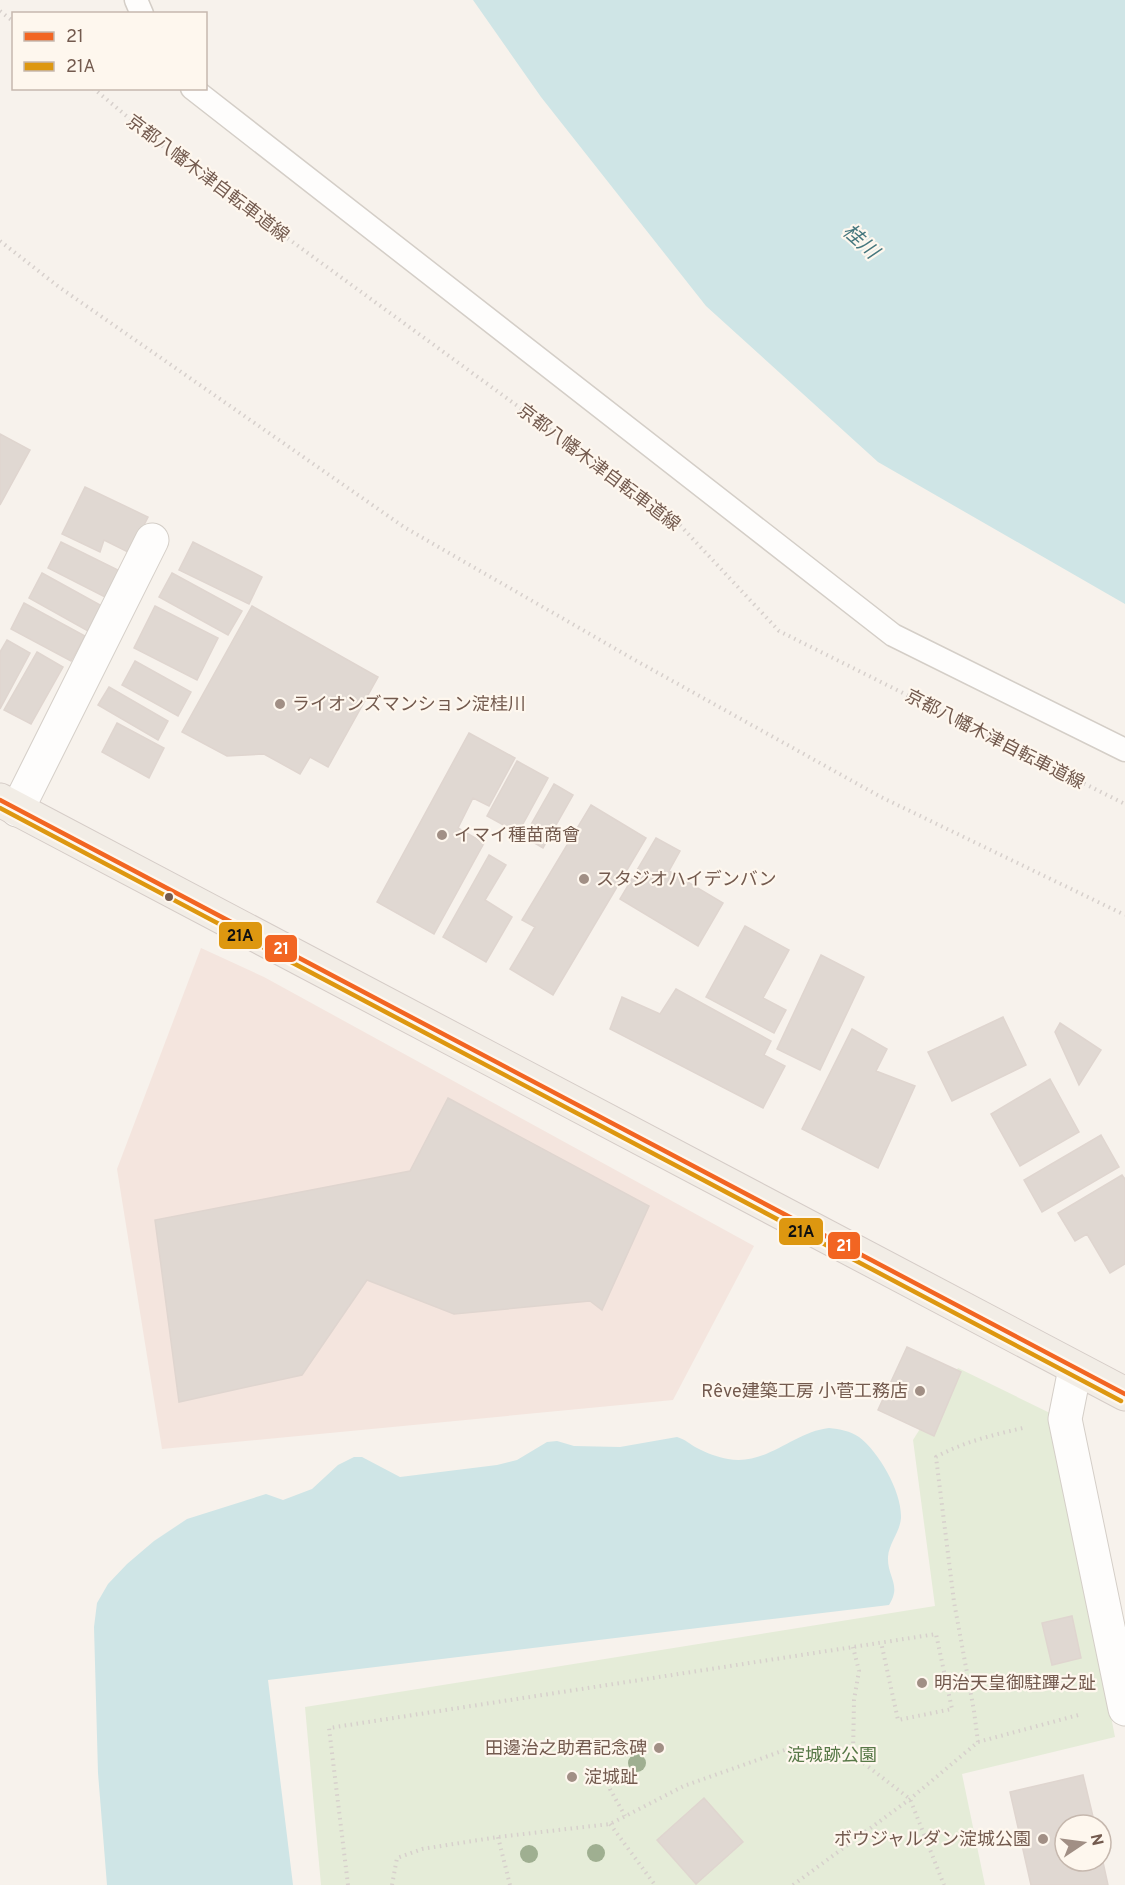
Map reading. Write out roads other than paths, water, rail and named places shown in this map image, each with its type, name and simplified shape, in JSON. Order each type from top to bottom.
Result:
[{"type":"main road","points":[[9,805],[1125,1394]]},
{"type":"street","points":[[9,805],[152,540]]},
{"type":"street","points":[[1074,1369],[1065,1419],[1125,1708]]},
{"type":"lane","points":[[195,90],[893,635],[1125,750]]},
{"type":"water","name":"桂川","points":[[473,0],[1125,0],[1125,604],[878,462],[706,306],[541,97]]},
{"type":"water","points":[[829,1428],[852,1433],[867,1444],[888,1473],[898,1496],[901,1518],[888,1557],[894,1586],[893,1598],[889,1605],[268,1680],[293,1885],[107,1885],[98,1773],[94,1627],[97,1603],[108,1584],[127,1564],[154,1541],[187,1519],[266,1494],[283,1500],[312,1489],[338,1465],[354,1457],[362,1457],[400,1477],[497,1465],[517,1460],[547,1442],[557,1441],[574,1446],[620,1447],[677,1437],[712,1455],[742,1460],[755,1458],[816,1431]]},
{"type":"place","name":"ライオンズマンション淀桂川","points":[[280,704]]},
{"type":"place","name":"イマイ種苗商會","points":[[442,835]]},
{"type":"place","name":"スタジオハイデンバン","points":[[584,879]]},
{"type":"place","name":"Rêve建築工房 小菅工務店","points":[[920,1391]]},
{"type":"place","name":"明治天皇御駐蹕之趾","points":[[922,1683]]},
{"type":"place","name":"田邊治之助君記念碑","points":[[659,1748]]},
{"type":"place","name":"淀城趾","points":[[572,1777]]},
{"type":"place","name":"ボウジャルダン淀城公園","points":[[1043,1839]]},
{"type":"park label","name":"淀城跡公園","points":[[832,1755]]}]
